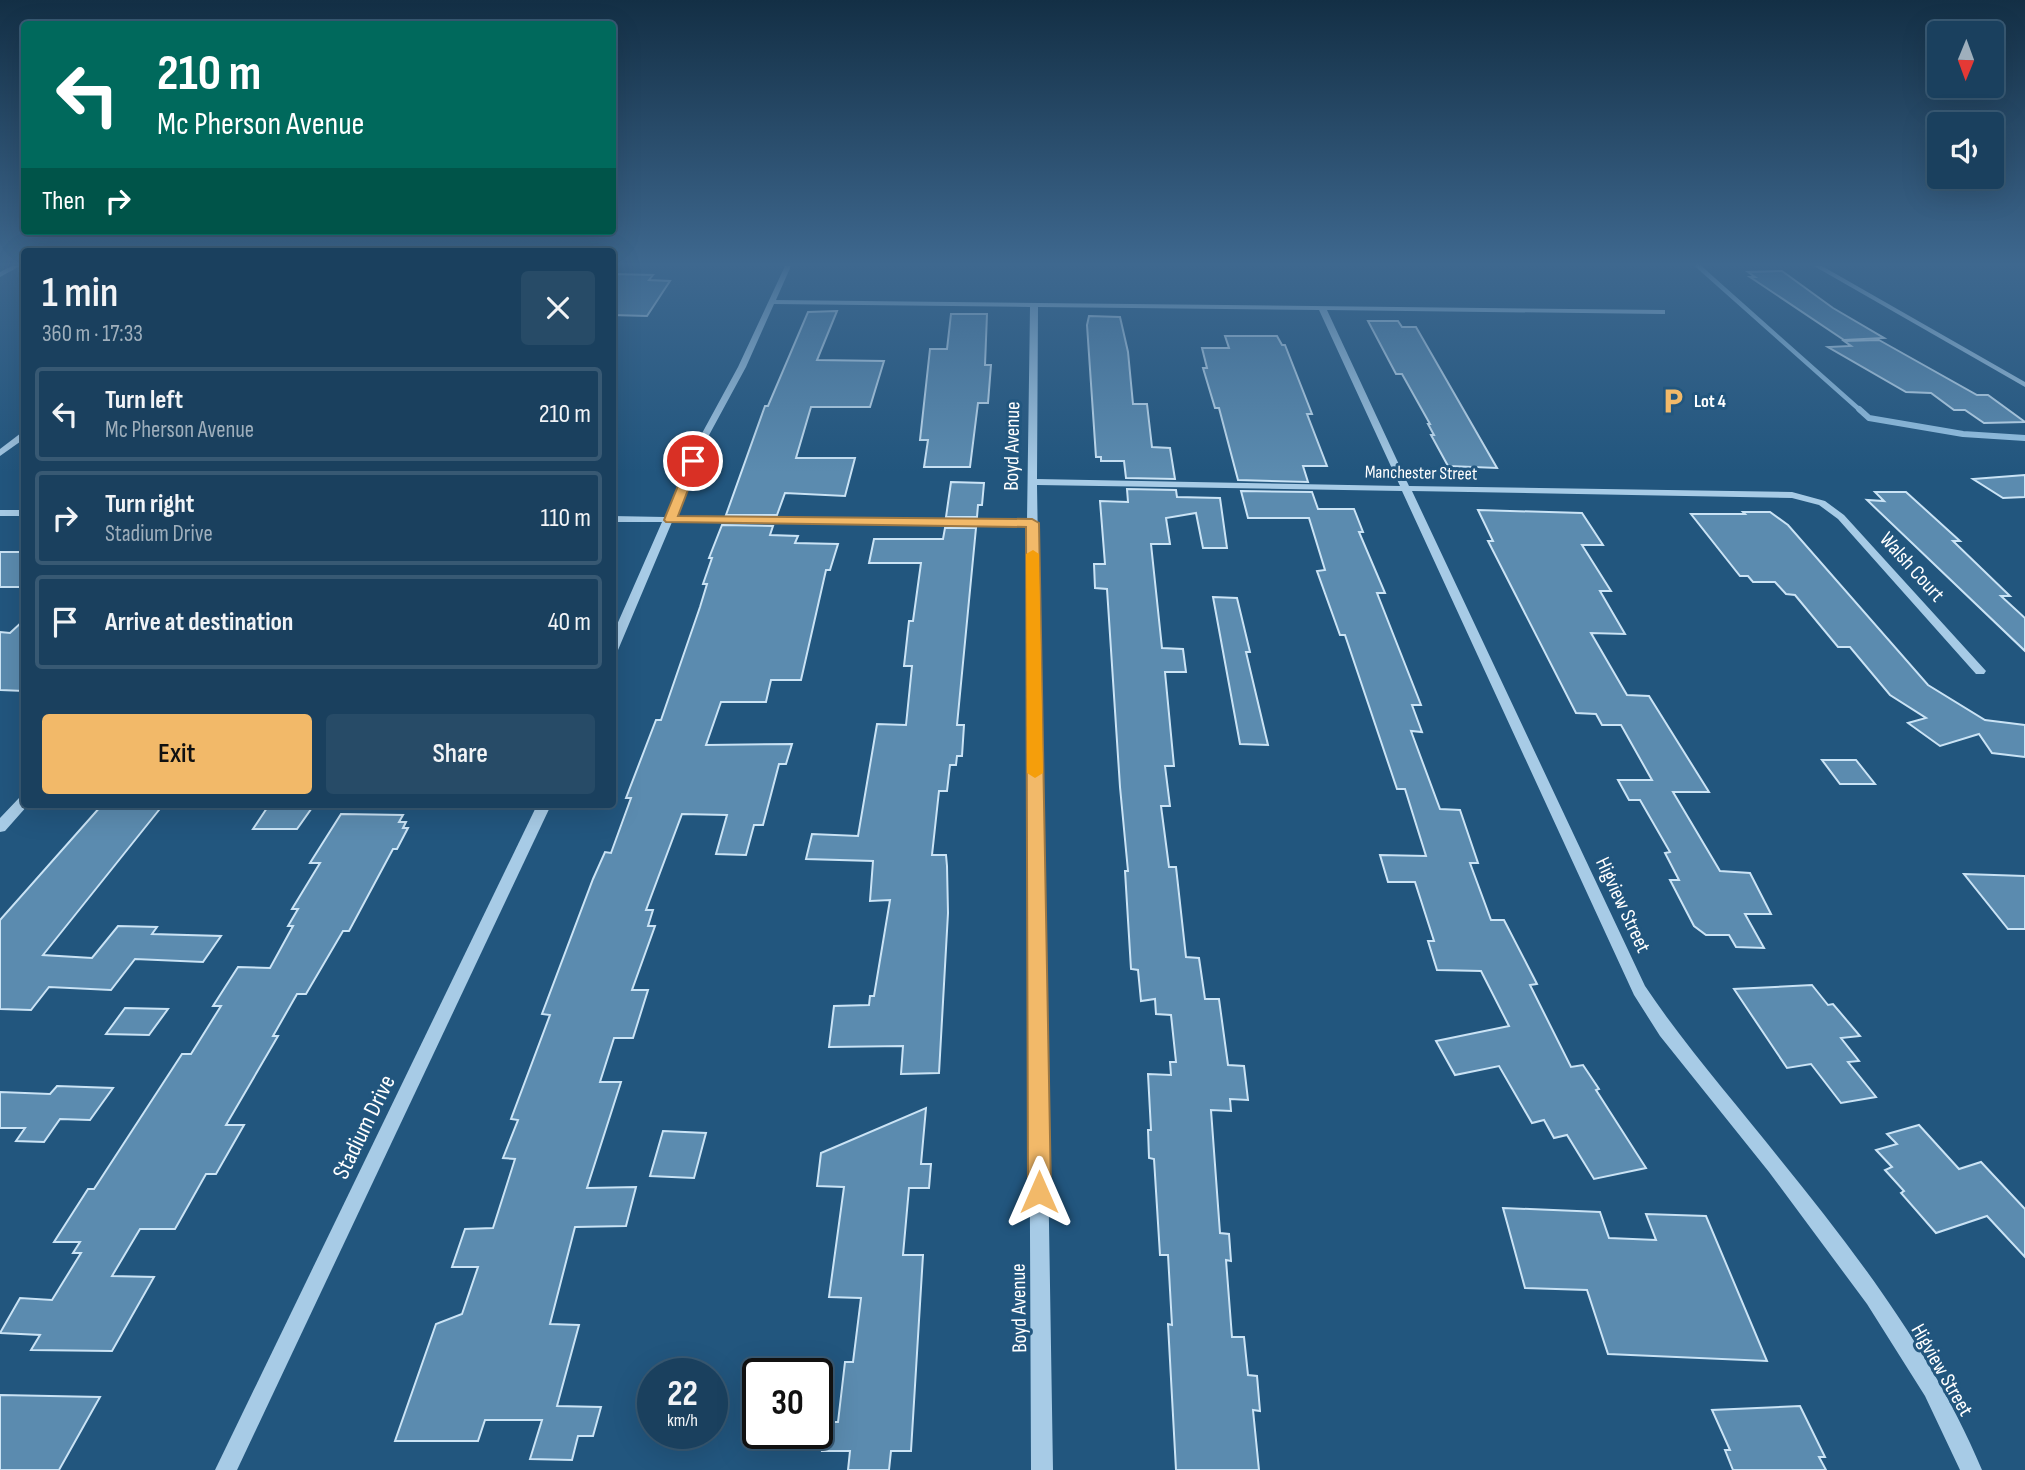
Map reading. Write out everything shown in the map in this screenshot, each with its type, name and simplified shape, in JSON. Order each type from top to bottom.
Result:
[{"type":"street","points":[[616,641],[705,437],[757,335]]},
{"type":"street","name":"Boyd Avenue","points":[[1034,335],[1032,523],[1042,1470]]},
{"type":"street","name":"Higview Street","points":[[1334,335],[1639,990],[1666,1031],[1874,1297],[1932,1389],[1971,1470]]},
{"type":"street","points":[[1937,335],[2025,385]]},
{"type":"street","points":[[0,453],[21,437]]},
{"type":"street","name":"Manchester Street","points":[[1032,482],[1779,495],[1809,498]]},
{"type":"street","name":"Walsh Court","points":[[1809,498],[1841,517],[1980,671]]},
{"type":"street","points":[[0,513],[21,513]]},
{"type":"street","points":[[616,519],[1032,523]]},
{"type":"street","points":[[0,827],[21,804]]},
{"type":"street","name":"Stadium Drive","points":[[226,1470],[543,808]]},
{"type":"building","points":[[798,335],[827,335],[817,360],[884,361],[870,407],[811,407],[796,458],[855,458],[845,496],[785,493],[777,515],[726,515],[765,406],[768,406]]},
{"type":"building","points":[[949,335],[986,335],[985,365],[991,365],[988,403],[978,403],[970,467],[924,467],[928,440],[920,440],[930,349],[947,349]]},
{"type":"building","points":[[1088,335],[1124,335],[1133,404],[1147,404],[1152,447],[1170,448],[1175,479],[1126,478],[1124,461],[1101,461],[1101,457],[1096,457]]},
{"type":"building","points":[[1375,335],[1420,335],[1497,468],[1448,466],[1431,435],[1434,435],[1430,424],[1402,374],[1396,374]]},
{"type":"building","points":[[1836,335],[1878,335],[1884,338],[1844,340]]},
{"type":"building","points":[[1225,336],[1277,336],[1282,345],[1285,345],[1312,414],[1307,414],[1327,466],[1303,466],[1308,482],[1238,480],[1219,408],[1215,408],[1203,368],[1207,368],[1202,348],[1229,348]]},
{"type":"building","points":[[1879,340],[1977,395],[1988,395],[2025,422],[1984,423],[1965,410],[1954,410],[1931,393],[1906,392],[1828,347],[1851,346],[1844,341]]},
{"type":"building","points":[[2025,475],[2025,497],[2003,498],[1973,479]]},
{"type":"building","points":[[951,482],[984,483],[982,505],[978,505],[977,517],[946,517]]},
{"type":"building","points":[[1127,489],[1176,490],[1177,497],[1220,498],[1227,548],[1203,548],[1196,513],[1166,518],[1170,544],[1151,544],[1162,648],[1183,649],[1186,672],[1165,672],[1174,766],[1165,766],[1170,806],[1161,806],[1169,867],[1176,867],[1186,957],[1199,958],[1205,999],[1219,999],[1228,1065],[1244,1066],[1248,1100],[1230,1099],[1231,1111],[1211,1110],[1220,1233],[1229,1234],[1231,1261],[1226,1260],[1232,1337],[1244,1337],[1248,1375],[1257,1376],[1260,1411],[1253,1410],[1259,1470],[1176,1470],[1168,1324],[1172,1325],[1168,1255],[1160,1255],[1154,1159],[1149,1158],[1148,1130],[1151,1130],[1148,1074],[1171,1075],[1170,1062],[1176,1062],[1171,1015],[1156,1014],[1155,999],[1141,1001],[1138,970],[1131,969],[1125,871],[1128,871],[1107,589],[1095,588],[1094,564],[1105,564],[1100,501],[1128,502]]},
{"type":"building","points":[[1241,491],[1312,492],[1318,509],[1354,509],[1363,532],[1359,532],[1385,593],[1377,593],[1421,705],[1412,705],[1422,732],[1411,731],[1440,809],[1460,810],[1478,863],[1470,863],[1491,920],[1504,920],[1537,984],[1530,985],[1571,1067],[1583,1065],[1646,1168],[1594,1179],[1567,1135],[1554,1138],[1544,1120],[1532,1123],[1499,1066],[1455,1075],[1436,1041],[1509,1026],[1481,971],[1437,970],[1428,941],[1434,941],[1415,882],[1388,882],[1380,855],[1426,856],[1405,789],[1397,789],[1345,635],[1340,635],[1317,571],[1325,570],[1309,518],[1248,518]]},
{"type":"building","points":[[1875,492],[1906,492],[1960,541],[1953,541],[2010,596],[2001,596],[2025,618],[2025,651],[1867,500],[1884,501]]},
{"type":"building","points":[[1478,510],[1582,513],[1603,545],[1582,545],[1611,591],[1600,591],[1625,634],[1591,633],[1627,695],[1649,696],[1709,792],[1673,792],[1720,871],[1750,873],[1771,914],[1745,914],[1764,948],[1736,947],[1729,935],[1706,935],[1694,926],[1670,880],[1679,880],[1665,853],[1670,852],[1640,800],[1629,800],[1618,780],[1652,780],[1621,725],[1602,725],[1596,714],[1576,713],[1488,541],[1493,541]]},
{"type":"building","points":[[1743,512],[1770,512],[1788,525],[1928,685],[1985,720],[2025,725],[2025,757],[1992,753],[1979,734],[1940,746],[1908,723],[1926,718],[1890,695],[1850,647],[1838,647],[1795,595],[1786,594],[1775,582],[1753,582],[1748,576],[1740,576],[1691,514],[1745,514]]},
{"type":"building","points":[[722,525],[773,526],[770,535],[798,536],[795,543],[838,544],[830,570],[826,570],[801,680],[771,680],[766,702],[721,702],[706,745],[792,744],[786,764],[779,764],[763,825],[754,825],[746,855],[716,854],[727,815],[682,814],[646,910],[653,910],[648,926],[655,926],[632,990],[648,990],[633,1038],[614,1038],[600,1082],[621,1082],[587,1188],[636,1187],[626,1226],[575,1227],[550,1324],[579,1325],[557,1406],[601,1407],[593,1436],[578,1436],[572,1460],[530,1459],[542,1420],[485,1420],[478,1441],[395,1441],[436,1324],[462,1314],[478,1267],[452,1267],[465,1229],[493,1228],[515,1159],[503,1158],[518,1120],[511,1119],[550,1015],[542,1014],[593,879],[605,852],[611,853],[631,798],[626,798],[656,720],[661,720],[700,607],[707,584],[703,584],[712,558],[709,558]]},
{"type":"building","points":[[945,528],[976,528],[957,725],[964,725],[962,756],[957,756],[956,765],[950,765],[947,791],[939,791],[932,855],[946,855],[947,866],[948,913],[939,1073],[901,1074],[903,1046],[829,1047],[834,1006],[869,1005],[870,996],[874,996],[890,900],[870,901],[873,861],[806,859],[812,834],[858,836],[877,724],[906,725],[912,666],[904,666],[909,621],[913,621],[921,563],[869,563],[874,539],[943,539]]},
{"type":"building","points":[[0,552],[21,552],[21,587],[0,587]]},
{"type":"building","points":[[1213,597],[1237,598],[1250,652],[1246,652],[1268,745],[1240,744]]},
{"type":"building","points":[[21,623],[21,691],[0,690],[0,632],[10,633]]},
{"type":"building","points":[[1822,760],[1856,760],[1875,784],[1840,784]]},
{"type":"building","points":[[99,808],[161,808],[43,955],[92,958],[118,926],[157,927],[152,934],[221,936],[203,962],[135,959],[111,990],[49,987],[31,1010],[0,1009],[0,920]]},
{"type":"building","points":[[267,808],[312,808],[297,829],[253,829]]},
{"type":"building","points":[[341,814],[403,815],[399,822],[406,822],[403,828],[408,828],[397,849],[393,849],[349,931],[343,931],[306,994],[297,994],[273,1036],[278,1036],[226,1125],[244,1125],[216,1174],[206,1174],[175,1229],[140,1229],[112,1276],[154,1277],[112,1351],[31,1350],[40,1335],[0,1333],[20,1298],[52,1300],[81,1253],[73,1253],[80,1242],[54,1242],[88,1189],[94,1189],[182,1054],[191,1054],[221,1006],[213,1006],[238,967],[270,968],[293,926],[288,926],[298,909],[292,909],[320,863],[310,863]]},
{"type":"building","points":[[1964,874],[2025,876],[2025,929],[2008,929]]},
{"type":"building","points":[[1812,985],[1828,1005],[1833,1004],[1860,1036],[1841,1038],[1859,1061],[1848,1062],[1876,1097],[1841,1103],[1811,1064],[1787,1068],[1734,989]]},
{"type":"building","points":[[125,1008],[168,1009],[149,1035],[106,1034]]},
{"type":"building","points":[[57,1086],[113,1088],[90,1120],[60,1119],[44,1142],[16,1141],[25,1128],[0,1128],[0,1092],[50,1094]]},
{"type":"building","points":[[926,1108],[921,1164],[931,1164],[929,1188],[909,1188],[903,1255],[923,1255],[911,1451],[891,1451],[889,1470],[848,1470],[850,1451],[822,1451],[833,1449],[833,1422],[838,1422],[845,1362],[853,1362],[861,1298],[829,1297],[844,1187],[817,1186],[821,1153]]},
{"type":"building","points":[[1919,1125],[1959,1169],[1981,1162],[2025,1209],[2025,1257],[1987,1216],[1936,1233],[1901,1193],[1904,1191],[1885,1170],[1892,1167],[1876,1150],[1897,1144],[1887,1134]]},
{"type":"building","points":[[663,1131],[706,1133],[694,1178],[650,1176]]},
{"type":"building","points":[[1503,1208],[1600,1212],[1609,1238],[1656,1240],[1646,1214],[1706,1216],[1767,1361],[1608,1354],[1587,1290],[1525,1288]]},
{"type":"building","points":[[0,1395],[100,1397],[59,1470],[0,1470]]},
{"type":"building","points":[[1800,1406],[1825,1457],[1819,1457],[1826,1470],[1733,1470],[1725,1450],[1730,1450],[1712,1410]]},
{"type":"waterway","points":[[1775,335],[1861,411]]},
{"type":"waterway","points":[[1859,409],[1869,418],[1963,434],[2025,438]]},
{"type":"slow traffic","points":[[1033,554],[1035,773]]},
{"type":"place","name":"Lot 4","points":[[1673,401]]},
{"type":"route","points":[[693,461],[670,520],[1032,523],[1039,1192]]}]
